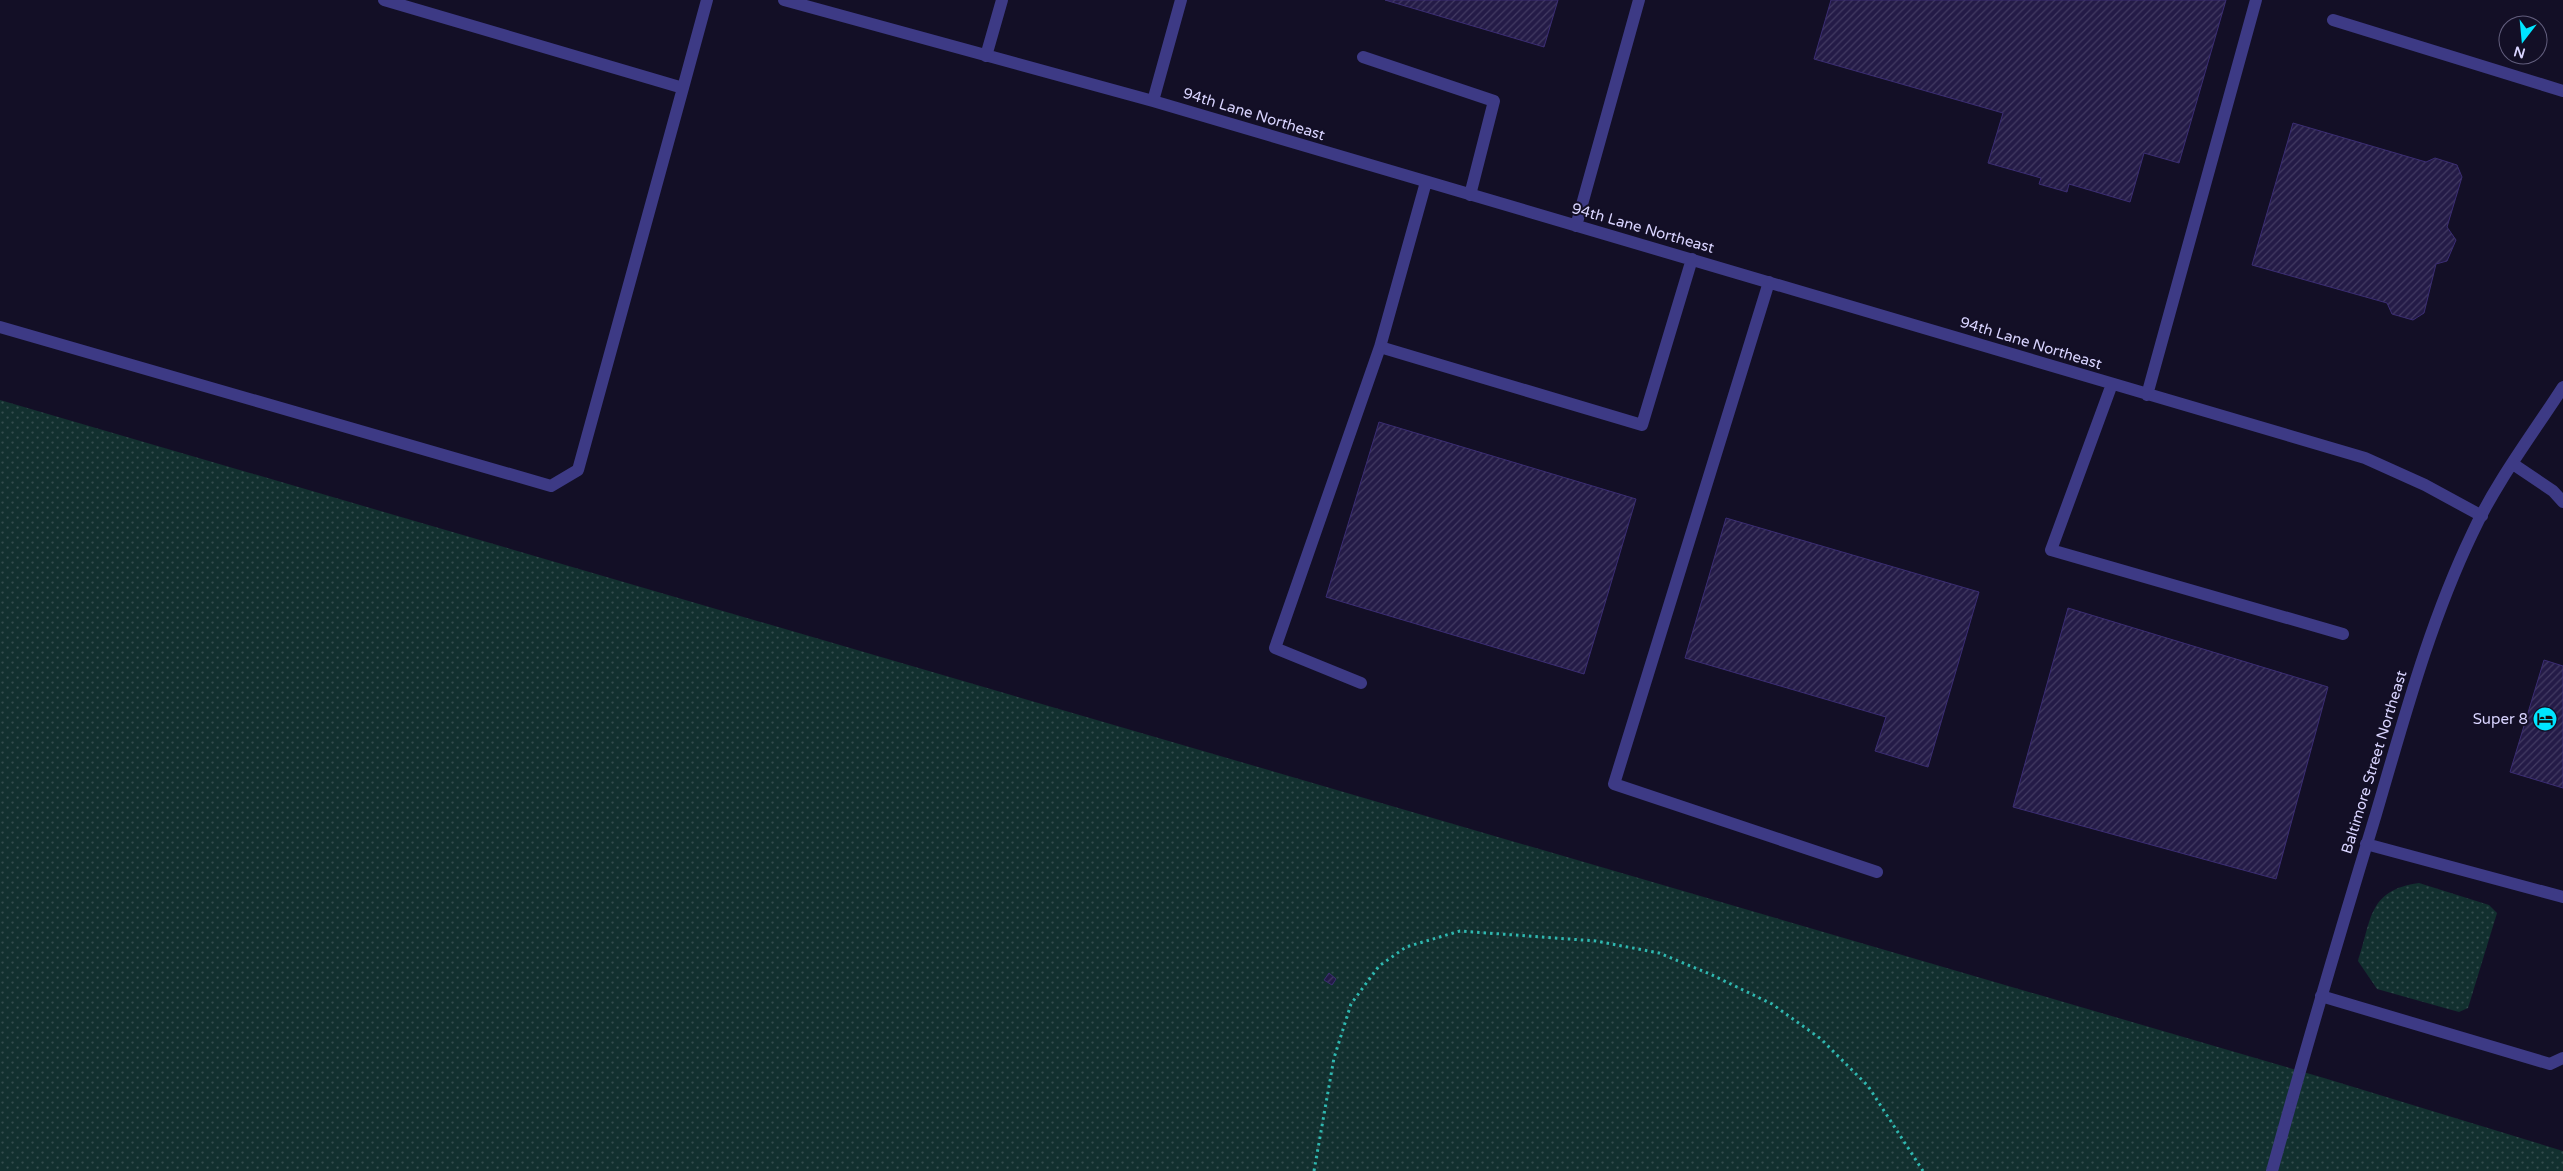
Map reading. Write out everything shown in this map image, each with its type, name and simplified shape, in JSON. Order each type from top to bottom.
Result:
[{"type":"street","points":[[384,0],[683,88]]},
{"type":"street","points":[[0,327],[551,486],[578,470],[707,0]]},
{"type":"street","name":"94th Lane Northeast","points":[[784,0],[1153,101],[2365,458],[2425,484],[2482,516]]},
{"type":"street","points":[[986,56],[1002,0]]},
{"type":"street","points":[[1153,101],[1181,0]]},
{"type":"street","points":[[1576,226],[1639,0]]},
{"type":"street","points":[[2147,395],[2256,0]]},
{"type":"street","points":[[2333,20],[2563,91]]},
{"type":"street","points":[[1363,57],[1494,101],[1470,195]]},
{"type":"street","points":[[1362,684],[1275,648],[1380,347],[1426,182]]},
{"type":"street","points":[[1380,347],[1642,424],[1692,260]]},
{"type":"street","points":[[1769,282],[1614,784],[1877,872]]},
{"type":"street","points":[[2112,384],[2051,550],[2342,634]]},
{"type":"street","name":"Baltimore Street Northeast","points":[[2272,1171],[2366,844],[2421,662],[2449,583],[2482,516],[2563,387]]},
{"type":"street","points":[[2513,464],[2553,491],[2563,502]]},
{"type":"street","points":[[2366,844],[2524,889],[2563,897]]},
{"type":"street","points":[[2321,996],[2550,1064],[2563,1058]]},
{"type":"path","points":[[1314,1171],[1334,1058],[1351,1004],[1379,966],[1406,947],[1460,931],[1596,941],[1659,953],[1710,974],[1772,1004],[1821,1039],[1868,1086],[1923,1171]]},
{"type":"green space","points":[[0,400],[2324,1078],[2563,1151],[2563,1171],[0,1171]]},
{"type":"green space","points":[[2419,883],[2489,905],[2497,913],[2468,1008],[2459,1012],[2377,989],[2358,961],[2370,920],[2381,900],[2390,892]]},
{"type":"building","points":[[1385,0],[1558,0],[1544,47]]},
{"type":"building","points":[[1831,0],[2226,0],[2179,163],[2144,153],[2130,202],[2069,184],[2067,192],[2039,184],[2041,178],[1988,163],[2003,113],[1814,59]]},
{"type":"building","points":[[2293,123],[2426,162],[2435,158],[2457,165],[2462,177],[2447,227],[2456,240],[2447,261],[2436,264],[2424,313],[2413,320],[2392,314],[2387,303],[2252,265]]},
{"type":"building","points":[[1379,422],[1636,499],[1584,674],[1326,597]]},
{"type":"building","points":[[1726,518],[1979,592],[1928,767],[1875,751],[1886,717],[1685,658]]},
{"type":"building","points":[[2068,608],[2328,687],[2276,879],[2013,807]]},
{"type":"building","name":"Super 8","points":[[2544,660],[2563,666],[2563,788],[2510,772]]},
{"type":"building","points":[[1329,973],[1336,979],[1332,985],[1324,980]]},
{"type":"place","name":"Super 8","points":[[2545,719]]}]
